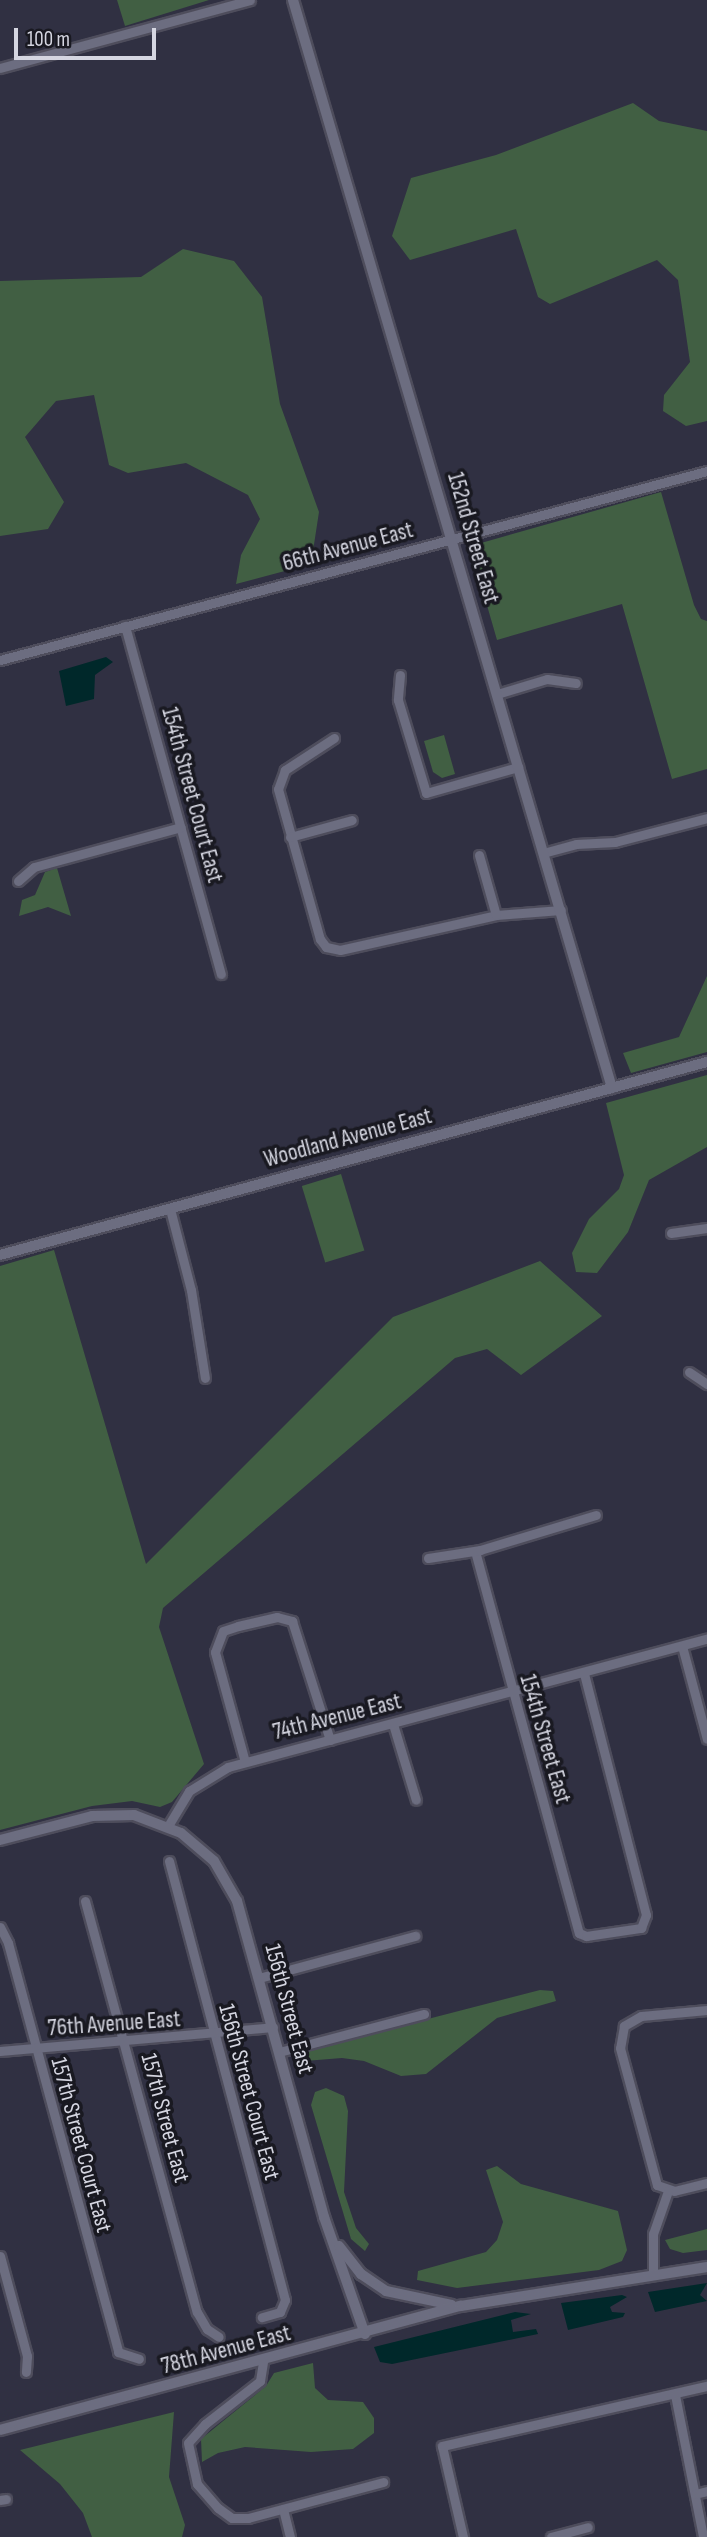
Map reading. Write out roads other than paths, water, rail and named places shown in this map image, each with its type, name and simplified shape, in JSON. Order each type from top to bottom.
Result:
[{"type":"street","points":[[0,68],[250,0]]},
{"type":"street","name":"152nd Street East","points":[[293,0],[612,1088]]},
{"type":"street","name":"66th Avenue East","points":[[0,660],[707,471]]},
{"type":"street","name":"154th Street Court East","points":[[125,626],[221,974]]},
{"type":"street","points":[[400,675],[398,700],[426,793],[518,767]]},
{"type":"street","points":[[497,694],[547,679],[576,683]]},
{"type":"street","points":[[334,738],[295,761],[280,780],[278,789],[320,939],[332,949],[391,942],[496,915],[561,910]]},
{"type":"street","points":[[543,853],[576,844],[615,842],[707,818]]},
{"type":"street","points":[[290,837],[352,820]]},
{"type":"street","points":[[19,881],[34,867],[181,827]]},
{"type":"street","points":[[479,855],[496,915]]},
{"type":"street","name":"Woodland Avenue East","points":[[0,1255],[707,1062]]},
{"type":"street","points":[[170,1209],[191,1290],[205,1378]]},
{"type":"street","points":[[671,1233],[707,1228]]},
{"type":"street","points":[[690,1372],[707,1384]]},
{"type":"street","points":[[428,1558],[475,1551],[596,1515]]},
{"type":"street","name":"154th Street East","points":[[475,1551],[512,1693],[581,1935],[641,1928],[645,1920],[584,1674]]},
{"type":"street","points":[[244,1762],[217,1664],[217,1638],[223,1630],[277,1617],[294,1623],[330,1740]]},
{"type":"street","name":"74th Avenue East","points":[[168,1826],[182,1799],[200,1781],[244,1762],[584,1674],[707,1639]]},
{"type":"street","points":[[682,1646],[707,1739]]},
{"type":"street","points":[[393,1724],[416,1800]]},
{"type":"street","points":[[0,1840],[92,1816],[134,1815],[168,1826]]},
{"type":"street","name":"156th Street East","points":[[168,1826],[193,1840],[225,1875],[259,1978],[328,2229]]},
{"type":"street","name":"156th Street Court East","points":[[169,1861],[212,2035],[285,2300],[280,2312],[262,2318]]},
{"type":"street","name":"157th Street East","points":[[85,1901],[197,2312],[207,2329],[219,2337]]},
{"type":"street","name":"157th Street Court East","points":[[0,1927],[8,1943],[118,2352],[139,2359]]},
{"type":"street","points":[[259,1978],[415,1936]]},
{"type":"street","points":[[707,2010],[652,2014],[624,2026],[620,2049],[655,2178],[661,2189],[668,2191],[707,2183]]},
{"type":"street","points":[[279,2052],[424,2014]]},
{"type":"street","name":"76th Avenue East","points":[[0,2051],[125,2043],[273,2027]]},
{"type":"street","points":[[653,2275],[653,2234],[668,2191]]},
{"type":"street","points":[[328,2229],[365,2334]]},
{"type":"street","name":"78th Avenue East","points":[[328,2229],[345,2256],[374,2285],[411,2300],[461,2306]]},
{"type":"street","points":[[0,2256],[27,2356],[26,2372]]},
{"type":"street","name":"78th Avenue East","points":[[0,2430],[263,2362],[461,2306],[707,2267]]},
{"type":"street","points":[[263,2362],[260,2381],[205,2424],[188,2446],[197,2484],[228,2516],[248,2518],[383,2482]]},
{"type":"street","points":[[463,2537],[442,2446],[707,2386]]},
{"type":"street","points":[[675,2395],[703,2537]]},
{"type":"street","points":[[695,2494],[707,2491]]},
{"type":"street","points":[[283,2509],[290,2537]]},
{"type":"street","points":[[551,2537],[588,2527]]}]
